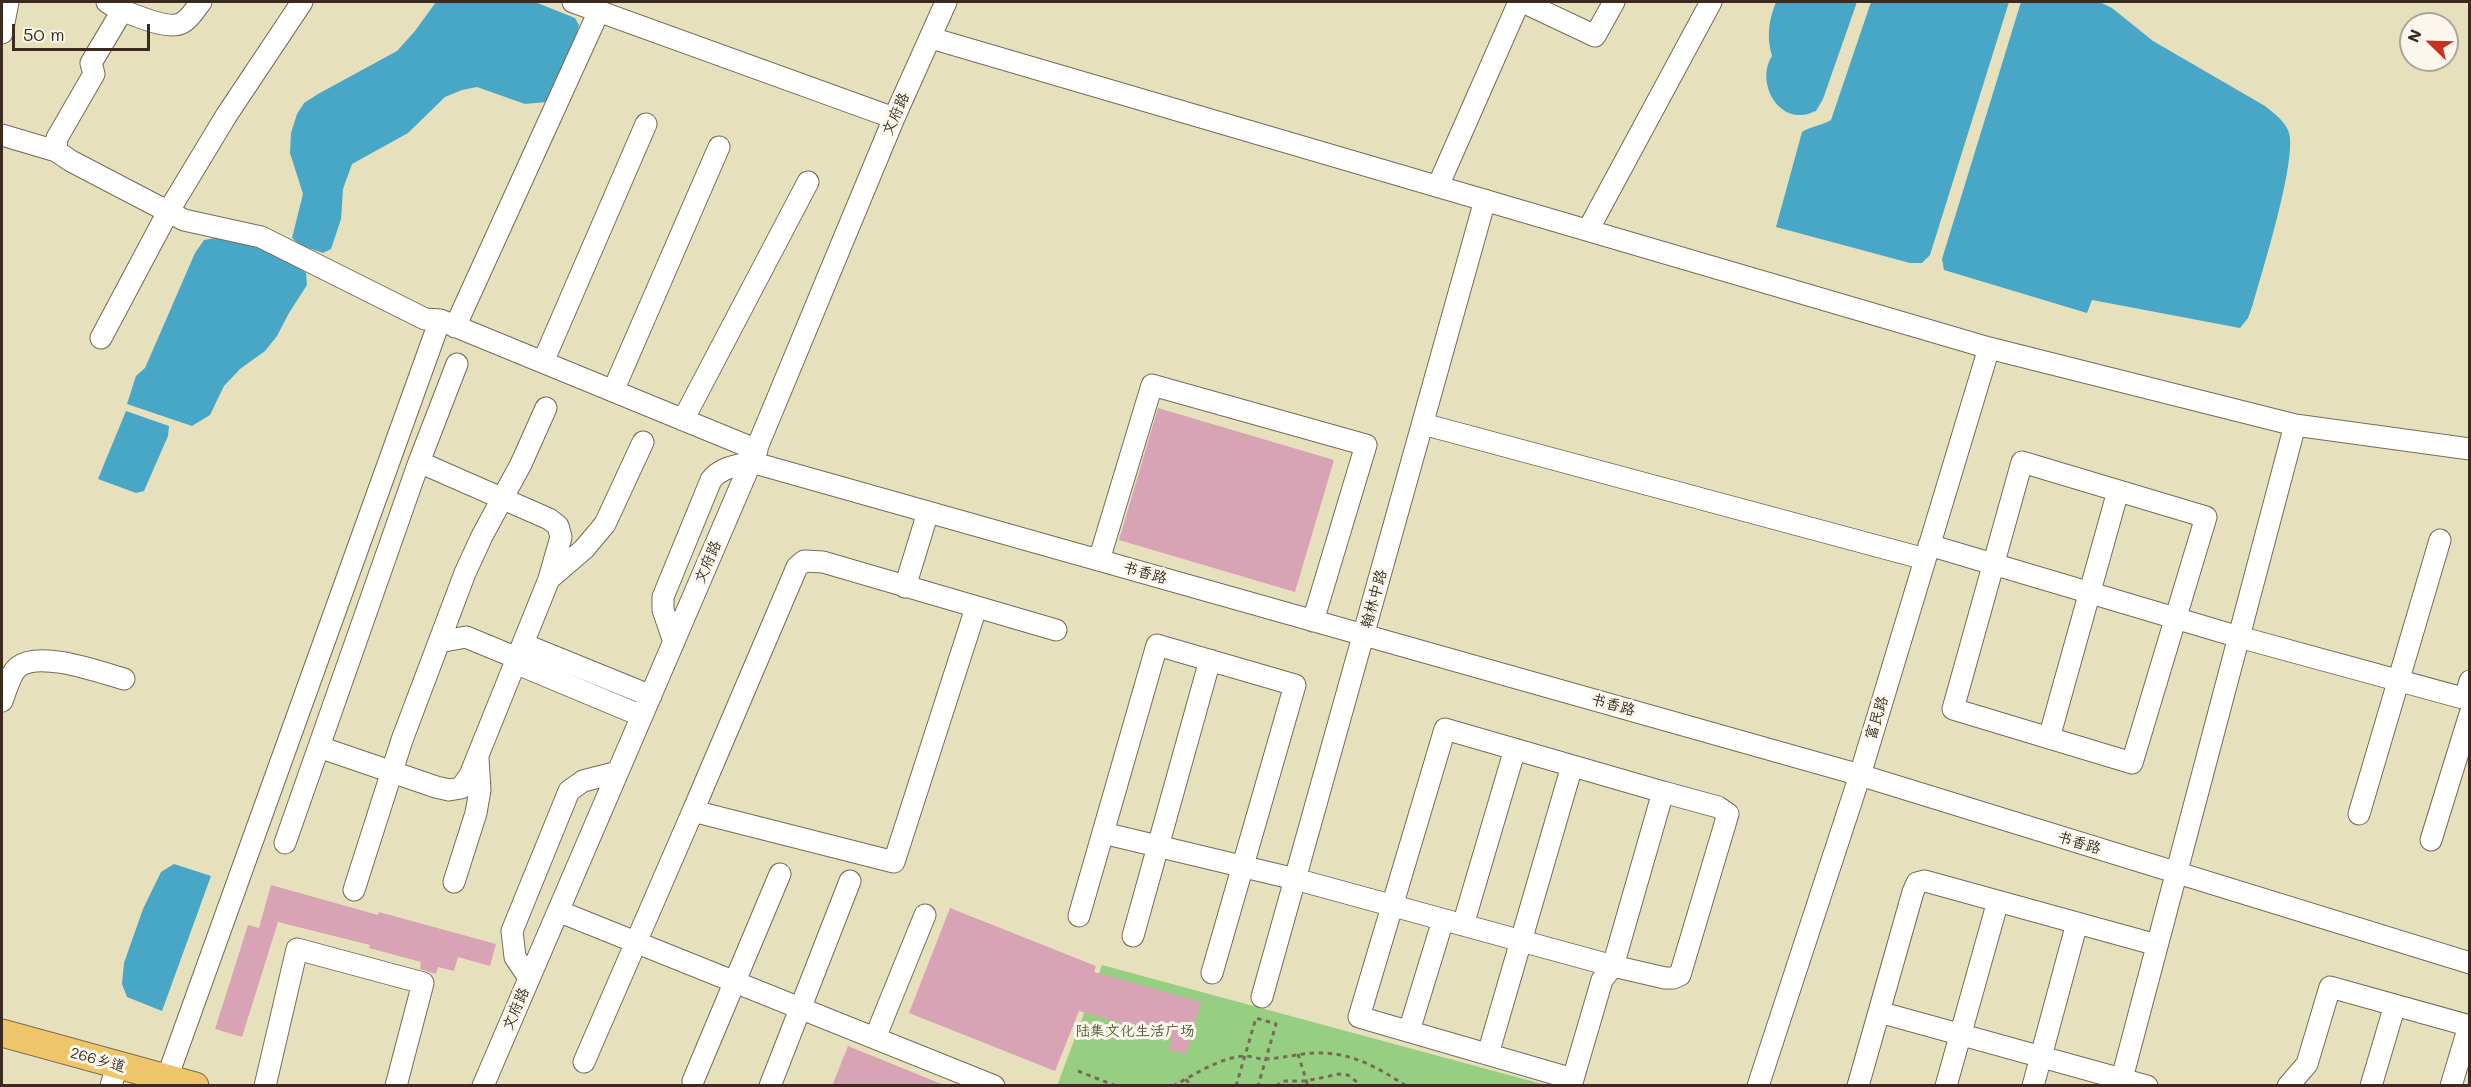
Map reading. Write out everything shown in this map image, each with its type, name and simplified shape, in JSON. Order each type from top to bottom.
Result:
[{"type":"main road","name":"266乡道","points":[[2,1033],[114,1075],[167,1078],[195,1086]]},
{"type":"street","points":[[2,33],[8,2]]},
{"type":"street","points":[[113,5],[160,24],[180,25],[189,18],[201,2]]},
{"type":"street","points":[[101,338],[168,212],[226,116],[302,2]]},
{"type":"street","points":[[573,2],[894,118]]},
{"type":"street","name":"文府路","points":[[483,1086],[754,456],[894,118],[946,2]]},
{"type":"street","points":[[1438,186],[1521,2],[1595,36],[1614,2]]},
{"type":"street","points":[[1588,231],[1711,2]]},
{"type":"street","points":[[57,151],[57,138],[94,74],[91,63],[119,16],[113,5]]},
{"type":"street","points":[[167,1078],[447,323],[599,11]]},
{"type":"street","points":[[931,38],[1989,348],[2295,425],[2469,448]]},
{"type":"street","points":[[543,363],[646,124]]},
{"type":"street","name":"书香路","points":[[2,135],[57,151],[71,161],[184,220],[261,237],[425,319],[447,323],[683,420],[754,456],[928,512],[1860,775],[2469,963]]},
{"type":"street","points":[[613,391],[718,147]]},
{"type":"street","points":[[683,420],[808,183]]},
{"type":"street","name":"翰林中路","points":[[1262,997],[1485,200]]},
{"type":"street","name":"富民路","points":[[1758,1086],[1860,775],[1989,348]]},
{"type":"street","points":[[285,843],[418,462],[457,364]]},
{"type":"street","points":[[1099,560],[1152,385],[1366,446],[1313,621]]},
{"type":"street","points":[[354,890],[392,772],[448,617],[474,554],[521,464],[546,408]]},
{"type":"street","points":[[1423,424],[1927,552],[1994,564],[2239,637],[2468,698],[2431,840]]},
{"type":"street","points":[[2120,1082],[2295,425]]},
{"type":"street","points":[[549,579],[584,549],[605,524],[643,442]]},
{"type":"street","points":[[674,642],[663,610],[663,597],[711,480],[717,472],[754,456]]},
{"type":"street","points":[[319,747],[436,787],[461,788],[477,756],[549,579],[561,537],[558,526],[549,519],[418,462]]},
{"type":"street","points":[[2022,462],[2206,518],[2132,763],[1953,709],[1994,564],[2022,462]]},
{"type":"street","points":[[2049,738],[2118,491]]},
{"type":"street","points":[[904,586],[928,512]]},
{"type":"street","points":[[2359,814],[2440,540]]},
{"type":"street","points":[[584,1062],[797,567],[804,561],[814,560],[1056,630]]},
{"type":"street","points":[[693,811],[894,862],[976,608]]},
{"type":"street","points":[[448,617],[465,637]]},
{"type":"street","points":[[439,642],[465,637],[519,655],[646,706]]},
{"type":"street","points":[[1080,916],[1157,645],[1295,685],[1212,973]]},
{"type":"street","points":[[1133,936],[1210,660]]},
{"type":"street","points":[[2,701],[14,671],[31,661],[57,662],[124,679]]},
{"type":"street","points":[[1103,833],[1295,879],[1392,906],[1453,923],[1613,966],[1665,978],[1680,975],[1728,814],[1718,807],[1445,729],[1392,906],[1359,1017],[1573,1079],[1602,980],[1613,966],[1664,792]]},
{"type":"street","points":[[1409,1031],[1453,923],[1515,749]]},
{"type":"street","points":[[454,882],[476,813],[480,790],[477,756]]},
{"type":"street","points":[[1488,1054],[1572,766]]},
{"type":"street","points":[[529,978],[515,957],[512,931],[569,791],[583,781],[618,772]]},
{"type":"street","points":[[693,1081],[780,874]]},
{"type":"street","points":[[770,1086],[850,881]]},
{"type":"street","points":[[1858,1086],[1912,892],[1917,883],[1925,881],[2157,945]]},
{"type":"street","points":[[1946,1086],[1998,901]]},
{"type":"street","points":[[558,911],[994,1086]]},
{"type":"street","points":[[875,1038],[925,915]]},
{"type":"street","points":[[2033,1086],[2078,923]]},
{"type":"street","points":[[265,1086],[297,949],[423,983],[396,1086]]},
{"type":"street","points":[[2288,1086],[2307,1064],[2330,987],[2469,1026],[2451,1086]]},
{"type":"street","points":[[2371,1086],[2395,1005]]},
{"type":"street","points":[[1879,1012],[2041,1056],[2120,1082],[2147,1086]]},
{"type":"path","points":[[1236,1086],[1257,1018],[1276,1024],[1258,1086]]},
{"type":"path","points":[[1173,1086],[1217,1064],[1245,1056],[1266,1060],[1319,1053],[1361,1060],[1377,1067],[1406,1086]]},
{"type":"path","points":[[1298,1054],[1308,1086]]},
{"type":"path","points":[[1078,1071],[1116,1086]]},
{"type":"path","points":[[1276,1086],[1283,1081],[1306,1081],[1348,1075],[1362,1086]]},
{"type":"path","points":[[1186,1079],[1191,1086]]},
{"type":"green space","name":"陆集文化生活广场","points":[[1102,965],[1124,971],[1546,1085],[1057,1086]]},
{"type":"water","points":[[436,2],[535,2],[575,18],[579,25],[546,102],[525,104],[477,87],[445,97],[408,133],[352,164],[343,189],[341,219],[331,249],[323,253],[300,245],[292,238],[303,194],[290,153],[291,133],[297,114],[304,103],[318,94],[397,51]]},
{"type":"water","points":[[1776,2],[1857,2],[1823,99],[1816,111],[1806,115],[1792,114],[1783,110],[1770,94],[1767,85],[1766,75],[1772,56],[1769,28]]},
{"type":"water","points":[[1871,2],[2009,2],[1930,255],[1922,263],[1910,263],[1776,227],[1802,132],[1831,120]]},
{"type":"water","points":[[2021,2],[2100,2],[2112,8],[2153,41],[2265,106],[2285,125],[2289,133],[2290,147],[2283,191],[2253,304],[2248,318],[2240,328],[2092,300],[2087,313],[1944,270],[1942,259]]},
{"type":"water","points":[[215,238],[263,249],[286,259],[306,273],[307,285],[277,336],[265,351],[240,369],[224,386],[210,415],[192,426],[127,404],[136,376],[145,368],[195,253],[204,240]]},
{"type":"water","points":[[126,411],[169,426],[168,436],[144,491],[136,493],[98,479]]},
{"type":"water","points":[[174,864],[211,876],[162,1011],[127,997],[122,984],[124,963],[143,909],[161,872]]},
{"type":"building","points":[[1158,408],[1334,460],[1295,592],[1119,540]]},
{"type":"building","points":[[271,885],[378,915],[379,912],[496,944],[490,966],[458,957],[454,971],[438,967],[436,974],[420,969],[421,962],[369,948],[370,945],[278,922],[242,1037],[215,1029],[248,925],[259,928]]},
{"type":"building","points":[[950,908],[1096,966],[1094,972],[1201,1002],[1186,1054],[1168,1049],[1172,1037],[1079,1011],[1055,1071],[909,1013]]},
{"type":"building","points":[[848,1046],[944,1085],[944,1086],[832,1086]]}]
